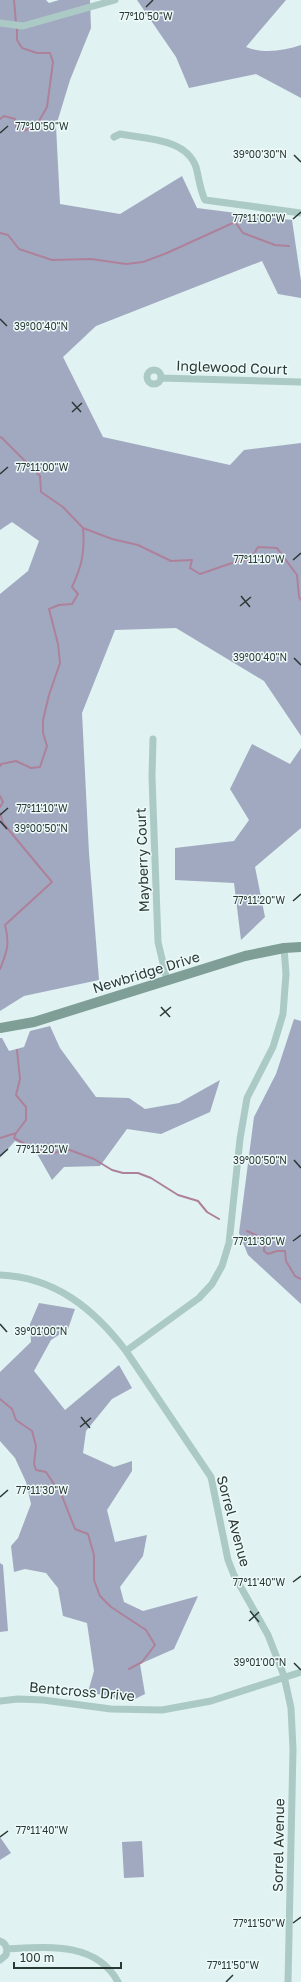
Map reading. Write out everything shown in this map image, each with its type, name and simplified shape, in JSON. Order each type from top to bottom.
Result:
[{"type":"street","points":[[0,23],[23,26],[115,0]]},
{"type":"street","points":[[114,137],[120,134],[127,135],[165,142],[182,149],[195,166],[205,200],[301,213]]},
{"type":"street","name":"Inglewood Court","points":[[161,378],[301,382]]},
{"type":"street","name":"Mayberry Court","points":[[153,738],[152,777],[158,942],[166,980]]},
{"type":"street","name":"Newbridge Drive","points":[[0,1028],[34,1022],[245,956],[284,948],[301,947]]},
{"type":"street","points":[[126,1351],[199,1298],[212,1284],[222,1266],[229,1243],[240,1139],[247,1098],[273,1046],[283,1014],[286,974],[284,948]]},
{"type":"street","name":"Sorrel Avenue","points":[[0,1275],[13,1275],[44,1284],[67,1295],[90,1310],[112,1333],[126,1351],[211,1477],[228,1560],[234,1575],[268,1635],[284,1676],[291,1708],[293,1749],[288,1982]]},
{"type":"street","name":"Bentcross Drive","points":[[0,1701],[18,1699],[43,1700],[111,1710],[162,1710],[211,1701],[284,1676],[301,1672]]},
{"type":"street","points":[[0,1941],[5,1944],[7,1949],[6,1955],[0,1960]]},
{"type":"street","points":[[7,1949],[49,1946],[70,1948],[93,1957],[107,1968],[118,1982]]},
{"type":"shaded area","points":[[0,0],[46,0],[49,3],[59,0],[90,0],[91,28],[70,80],[56,126],[60,204],[120,214],[182,176],[197,208],[292,220],[301,281],[301,298],[278,294],[262,261],[96,326],[63,357],[103,437],[230,465],[244,450],[301,443],[301,736],[264,681],[176,628],[115,630],[82,713],[89,853],[99,980],[24,996],[0,1011],[0,594],[28,571],[39,541],[12,522],[0,530]]},
{"type":"shaded area","points":[[137,0],[286,0],[246,47],[274,51],[301,45],[301,98],[256,74],[189,88],[176,57]]},
{"type":"shaded area","points":[[252,744],[290,764],[301,748],[301,828],[255,867],[265,917],[241,940],[234,883],[175,880],[175,848],[234,841],[249,820],[230,789]]},
{"type":"shaded area","points":[[294,1019],[301,1021],[301,1304],[248,1255],[239,1233],[254,1117],[276,1074]]},
{"type":"shaded area","points":[[50,1026],[60,1048],[96,1097],[129,1098],[145,1109],[179,1103],[220,1080],[210,1112],[161,1134],[127,1129],[100,1166],[64,1167],[52,1180],[35,1150],[15,1141],[0,1158],[0,1038],[2,1038],[9,1051],[24,1047],[30,1031]]},
{"type":"shaded area","points":[[39,1303],[75,1309],[68,1329],[51,1340],[34,1371],[65,1410],[119,1365],[132,1388],[112,1399],[86,1431],[83,1453],[114,1467],[132,1461],[132,1471],[107,1510],[115,1542],[147,1535],[143,1556],[120,1587],[124,1602],[143,1611],[198,1596],[174,1649],[140,1664],[145,1694],[131,1701],[88,1692],[94,1671],[87,1623],[63,1616],[58,1588],[46,1573],[25,1569],[14,1572],[11,1546],[18,1538],[31,1504],[26,1482],[15,1458],[0,1441],[0,1372],[31,1342],[30,1324]]},
{"type":"shaded area","points":[[0,1563],[3,1565],[8,1631],[0,1632]]},
{"type":"shaded area","points":[[0,1837],[11,1853],[0,1860]]},
{"type":"shaded area","points":[[142,1841],[144,1877],[124,1878],[122,1842]]},
{"type":"waterway","points":[[14,0],[16,23]]},
{"type":"waterway","points":[[0,119],[4,116],[15,119],[16,127],[23,131],[36,126],[47,107],[53,62],[50,53],[37,53],[22,48],[17,40],[17,28]]},
{"type":"waterway","points":[[0,233],[8,235],[19,249],[52,260],[91,259],[126,264],[143,262],[167,253],[235,222],[243,233],[275,245],[289,246]]},
{"type":"waterway","points":[[0,437],[40,476],[41,492],[63,507],[83,528],[112,539],[138,545],[171,561],[192,560],[190,568],[200,574],[235,562],[251,559],[258,547],[277,548],[297,575],[299,597],[301,600]]},
{"type":"waterway","points":[[0,766],[1,764],[16,761],[31,768],[40,767],[47,746],[43,733],[43,720],[49,695],[60,663],[58,644],[49,609],[59,605],[72,604],[78,594],[72,587],[82,558],[84,544],[83,528]]},
{"type":"waterway","points":[[0,796],[3,802],[0,807]]},
{"type":"waterway","points":[[0,813],[3,823],[52,882],[5,925],[7,947],[0,969]]},
{"type":"waterway","points":[[0,1138],[16,1133],[26,1120],[26,1107],[16,1095],[20,1079],[17,1050]]},
{"type":"waterway","points":[[16,1133],[14,1138],[34,1149],[47,1149],[54,1153],[67,1149],[94,1159],[112,1170],[123,1173],[138,1173],[151,1178],[178,1195],[198,1201],[207,1212],[219,1219]]},
{"type":"waterway","points":[[247,1231],[256,1235],[264,1243],[264,1251],[268,1254],[277,1251],[285,1251],[286,1261],[295,1276],[301,1279]]},
{"type":"waterway","points":[[0,1399],[12,1409],[16,1420],[32,1431],[36,1446],[34,1464],[36,1470],[46,1472],[62,1496],[75,1529],[88,1534],[94,1555],[94,1580],[100,1596],[111,1607],[146,1630],[155,1645],[142,1662],[129,1669]]}]
